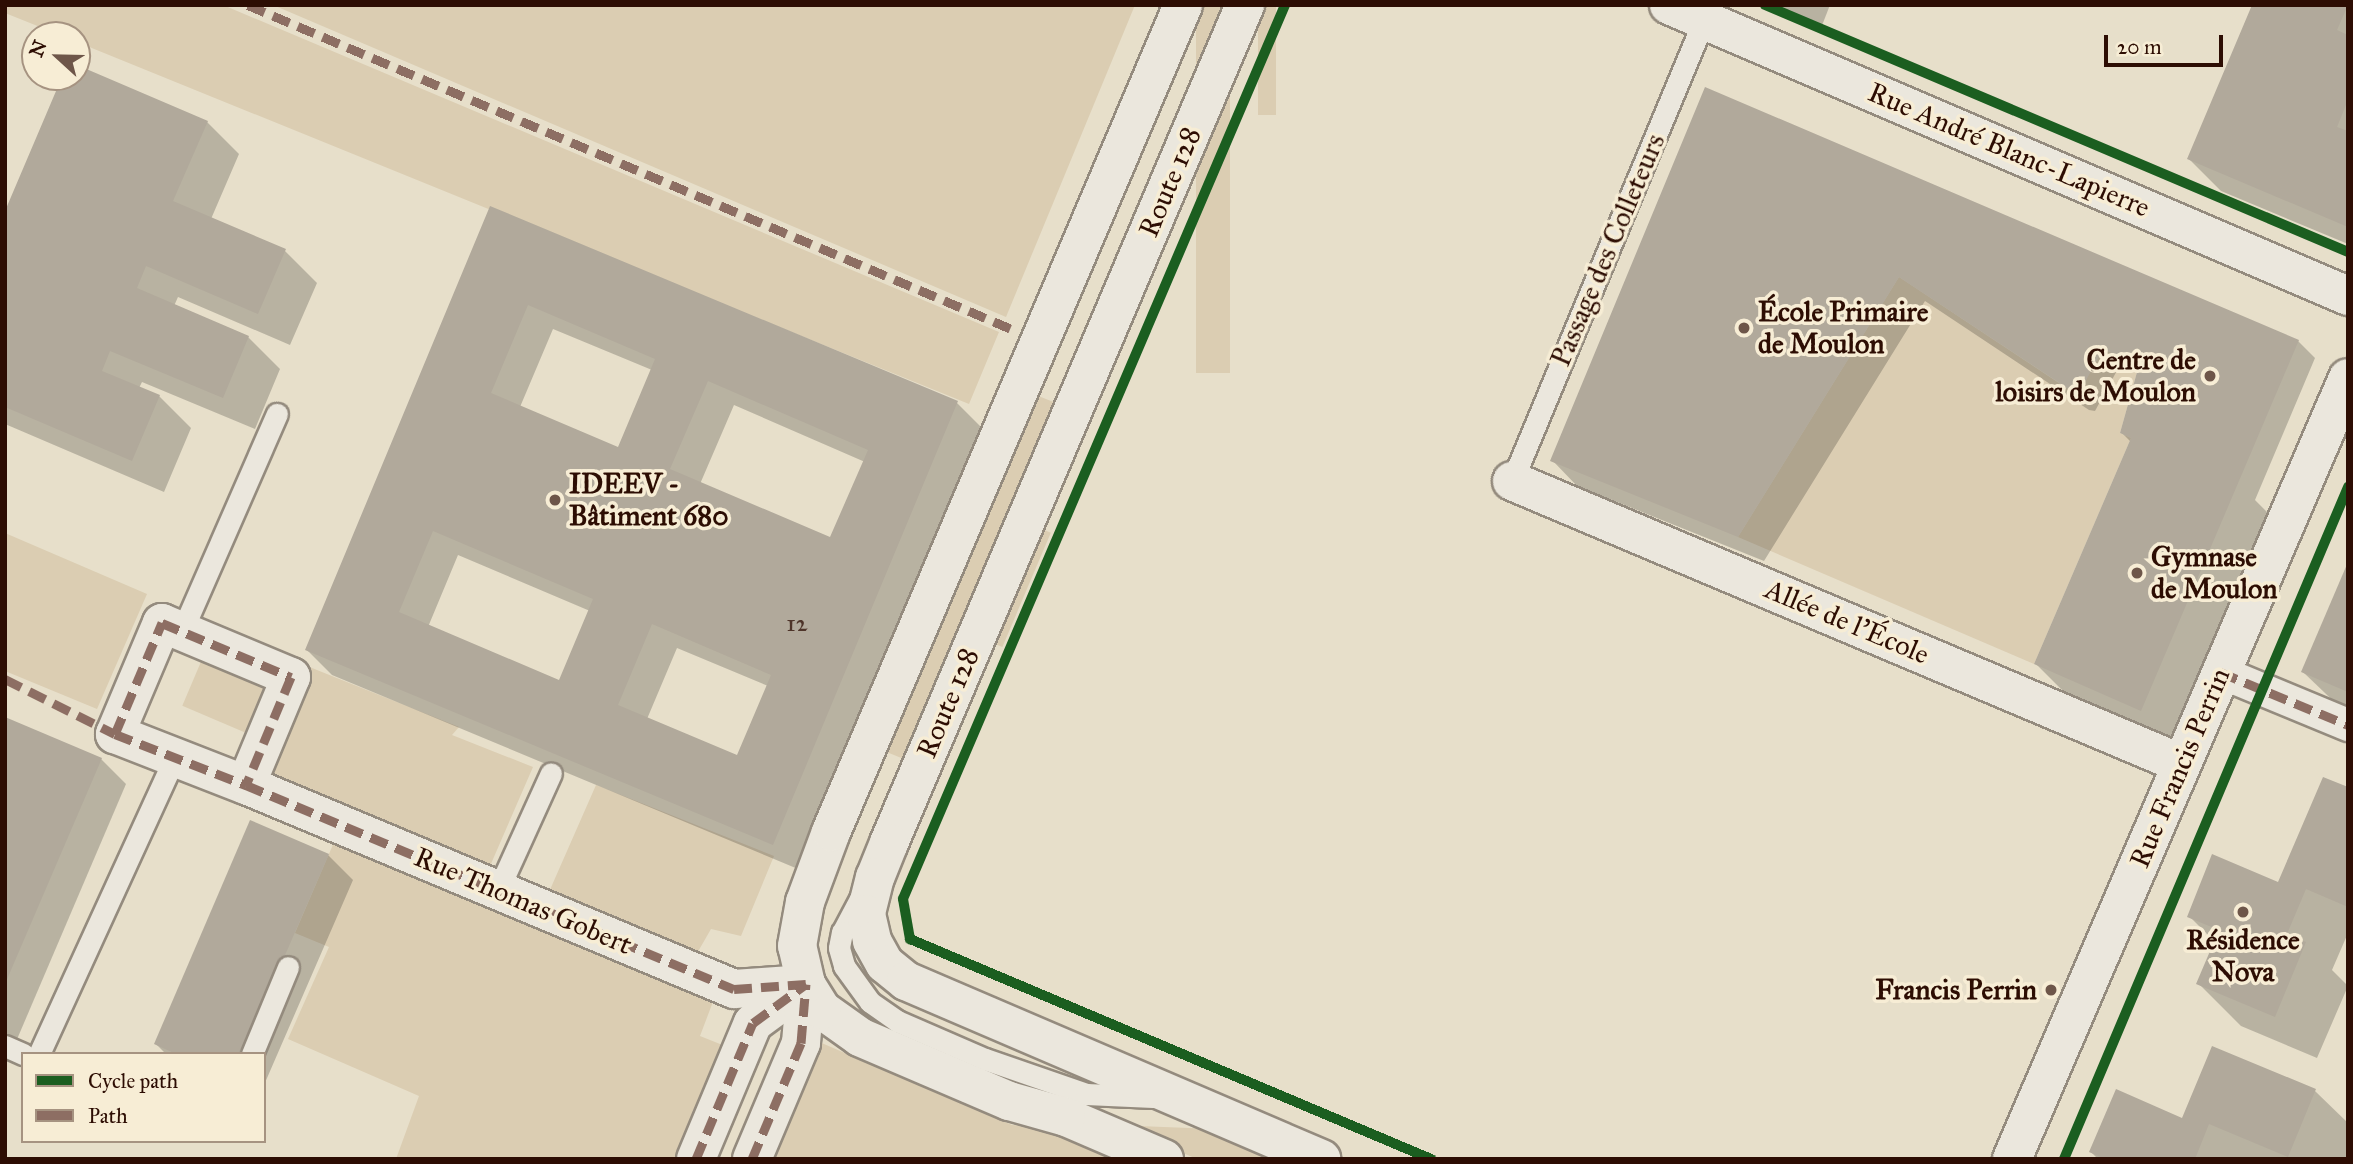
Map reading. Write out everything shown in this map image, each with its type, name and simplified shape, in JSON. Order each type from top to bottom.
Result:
[{"type":"street","name":"Route 128","points":[[1164,1159],[1066,1117],[1009,1101],[860,1037],[822,1010],[806,984],[797,946],[804,902],[831,832],[1183,5]]},
{"type":"street","name":"Route 128","points":[[1245,5],[875,877],[866,914],[872,941],[886,964],[906,982],[1321,1159]]},
{"type":"street","name":"Rue André Blanc-Lapierre","points":[[1687,13],[2348,296]]},
{"type":"street","name":"Rue Francis Perrin","points":[[2012,1159],[2348,377]]},
{"type":"street","name":"Allée de l'École","points":[[1512,481],[2182,764]]},
{"type":"street","name":"Rue Thomas Gobert","points":[[182,631],[162,623],[116,734],[246,785],[734,989],[806,984]]},
{"type":"street","points":[[182,631],[291,677],[246,785]]},
{"type":"street","points":[[2220,671],[2348,725]]},
{"type":"street","points":[[701,1157],[753,1023],[806,984]]},
{"type":"street","points":[[752,1159],[801,1043],[806,984]]},
{"type":"lane","name":"Passage des Colleteurs","points":[[1512,481],[1687,13]]},
{"type":"lane","points":[[182,631],[277,414]]},
{"type":"lane","points":[[40,1052],[175,757]]},
{"type":"lane","points":[[498,890],[551,774]]},
{"type":"lane","points":[[875,877],[851,912],[842,932],[839,948],[844,966],[870,1002],[898,1021],[985,1059],[1086,1094],[1176,1098]]},
{"type":"lane","points":[[806,984],[844,966]]},
{"type":"lane","points":[[253,1052],[288,967]]},
{"type":"lane","points":[[5,1046],[21,1053]]},
{"type":"shaded area","points":[[5,5],[223,5],[999,332],[969,404],[91,48],[91,21],[25,21],[5,13]]},
{"type":"shaded area","points":[[273,5],[1135,5],[1006,317]]},
{"type":"shaded area","points":[[1196,5],[1230,5],[1230,373],[1196,373]]},
{"type":"shaded area","points":[[1258,5],[1276,5],[1276,115],[1258,115]]},
{"type":"shaded area","points":[[1899,277],[2077,395],[2103,349],[2139,365],[2120,433],[2131,438],[2034,664],[1738,537]]},
{"type":"shaded area","points":[[1031,393],[1060,405],[915,763],[886,752]]},
{"type":"shaded area","points":[[1037,527],[1051,533],[1002,647],[989,641]]},
{"type":"shaded area","points":[[5,533],[147,594],[97,709],[5,671]]},
{"type":"shaded area","points":[[203,657],[269,685],[249,734],[182,706]]},
{"type":"shaded area","points":[[307,666],[459,727],[452,735],[533,767],[487,873],[266,777]]},
{"type":"shaded area","points":[[596,785],[774,856],[741,936],[711,929],[696,955],[549,892]]},
{"type":"shaded area","points":[[335,840],[714,999],[700,1036],[730,1048],[683,1159],[396,1159],[419,1096],[288,1039],[329,947],[295,933]]},
{"type":"shaded area","points":[[817,1041],[1012,1125],[1064,1129],[1134,1159],[766,1159]]},
{"type":"shaded area","points":[[1134,1127],[1215,1129],[1284,1159],[1197,1159],[1134,1132]]},
{"type":"building","points":[[2252,5],[2348,5],[2337,30],[2348,35],[2348,100],[2337,127],[2348,131],[2348,227],[2187,159]]},
{"type":"building","points":[[91,71],[208,121],[173,201],[286,249],[258,314],[146,266],[137,288],[249,336],[223,398],[110,351],[102,371],[160,395],[132,461],[5,407],[5,211],[56,91],[91,91]]},
{"type":"building","points":[[1705,87],[2299,340],[2141,711],[2034,664],[2131,438],[2120,433],[2139,365],[2103,349],[2078,395],[1899,277],[1738,537],[1550,461]]},
{"type":"building","name":"IDEEV - Bâtiment 680","points":[[490,206],[958,401],[773,845],[305,650]],"holes":[[[528,305],[655,359],[618,447],[491,393]],[[708,381],[868,450],[830,537],[670,469]],[[433,531],[593,599],[559,680],[399,612]],[[652,624],[771,675],[737,755],[618,705]]]},
{"type":"building","points":[[2348,562],[2348,692],[2301,672]]},
{"type":"building","points":[[5,717],[102,758],[5,984]]},
{"type":"building","name":"Résidence Nova","points":[[2323,777],[2348,787],[2348,907],[2306,889],[2287,934],[2306,942],[2275,1017],[2196,984],[2219,930],[2187,917],[2212,854],[2278,882]]},
{"type":"building","points":[[250,820],[329,854],[243,1052],[172,1052],[154,1044]]},
{"type":"building","name":"Résidence Nova","points":[[2212,1046],[2316,1089],[2288,1157],[2209,1124],[2195,1159],[2105,1159],[2089,1152],[2116,1089],[2182,1118]]},
{"type":"marked path","points":[[248,5],[1014,330]]},
{"type":"marked path","points":[[115,734],[162,623],[291,677],[246,785]]},
{"type":"marked path","points":[[2220,672],[2348,725]]},
{"type":"marked path","points":[[5,679],[115,734],[246,785],[734,989],[806,984]]},
{"type":"marked path","points":[[696,1159],[753,1023],[806,984]]},
{"type":"marked path","points":[[752,1159],[801,1043],[806,984]]},
{"type":"cycle path","points":[[1285,5],[903,899],[910,939],[1431,1159]]},
{"type":"cycle path","points":[[1765,5],[2348,252]]},
{"type":"cycle path","points":[[2064,1159],[2348,487]]},
{"type":"place","name":"École Primaire de Moulon","points":[[1744,328]]},
{"type":"place","name":"Centre de loisirs de Moulon","points":[[2210,376]]},
{"type":"place","name":"IDEEV - Bâtiment 680","points":[[555,500]]},
{"type":"place","name":"Gymnase de Moulon","points":[[2137,573]]},
{"type":"place","name":"Résidence Nova","points":[[2243,912]]},
{"type":"place","name":"Francis Perrin","points":[[2051,990]]}]
